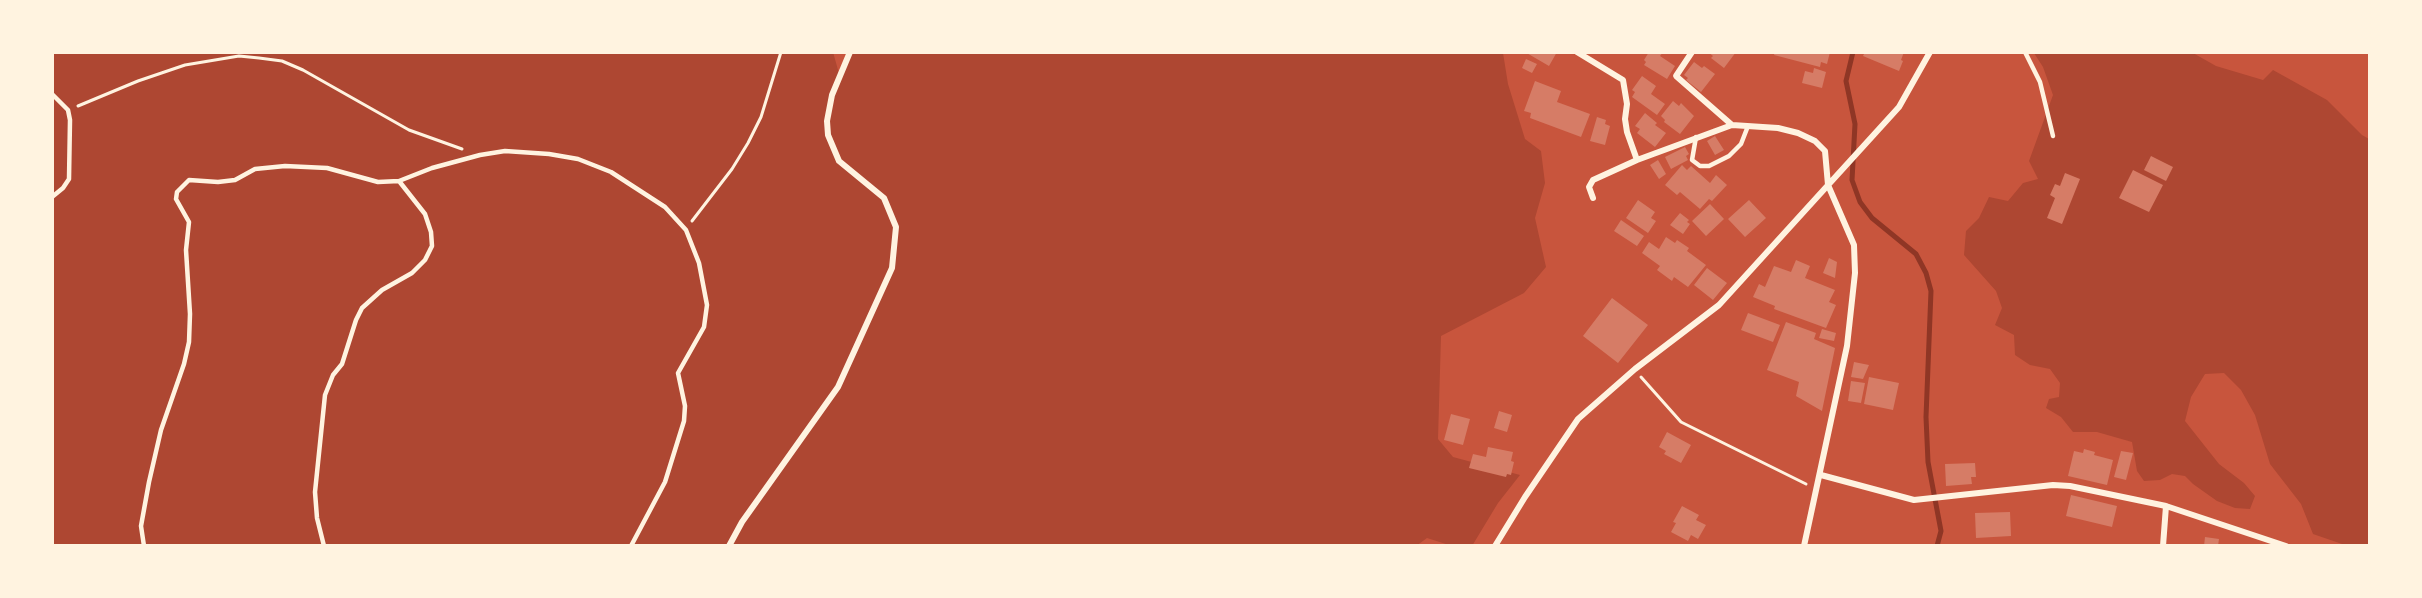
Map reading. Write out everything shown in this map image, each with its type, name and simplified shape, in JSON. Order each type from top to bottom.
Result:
[{"type":"street","points":[[729,546],[742,522],[838,387],[892,268],[896,227],[884,198],[839,161],[828,135],[826,121],[832,95],[850,52]]},
{"type":"street","points":[[1577,52],[1623,80],[1627,104],[1625,118],[1627,132],[1636,160]]},
{"type":"street","points":[[1692,52],[1676,76],[1731,125]]},
{"type":"street","points":[[1495,546],[1578,419],[1635,369],[1719,305],[1899,107],[1930,52]]},
{"type":"street","points":[[1593,198],[1590,186],[1593,180],[1636,160],[1731,125],[1778,128],[1798,133],[1815,141],[1825,151],[1828,185],[1854,246],[1855,273],[1847,346],[1804,546]]},
{"type":"street","points":[[1821,475],[1914,500],[2053,485],[2070,486],[2166,506],[2286,546]]},
{"type":"street","points":[[2163,546],[2166,506]]},
{"type":"lane","points":[[2025,52],[2040,82],[2053,136]]},
{"type":"lane","points":[[52,94],[68,110],[69,179],[63,188],[52,197]]},
{"type":"lane","points":[[1696,137],[1692,159],[1700,166],[1709,166],[1729,156],[1741,144],[1748,126]]},
{"type":"lane","points":[[144,546],[141,526],[160,430],[184,364],[189,342],[190,314],[186,250],[189,222],[176,199],[177,192],[189,180],[235,180],[255,170],[285,166],[327,168],[378,182],[399,182],[432,168],[505,151],[549,154],[578,159],[611,172],[635,186],[665,207],[686,230],[701,272],[707,305],[704,327],[678,373],[685,406],[684,422],[665,482],[632,546]]},
{"type":"lane","points":[[324,546],[317,518],[315,492],[325,395],[333,375],[342,364],[362,308],[382,290],[412,273],[425,260],[432,246],[431,232],[425,214],[399,182]]},
{"type":"path","points":[[686,230],[732,169],[748,143],[761,117],[781,52]]},
{"type":"path","points":[[68,110],[138,81],[185,65],[239,57],[259,58],[282,62],[303,70],[409,130],[480,155]]},
{"type":"path","points":[[1635,369],[1681,422],[1803,481],[1817,493]]},
{"type":"shaded area","points":[[833,52],[840,77],[851,52],[1503,53],[1508,84],[1525,139],[1541,151],[1545,183],[1535,218],[1546,267],[1524,293],[1441,336],[1438,439],[1453,457],[1520,475],[1498,503],[1472,546],[1449,545],[1427,538],[1416,546],[53,545],[52,53]]},
{"type":"shaded area","points":[[2034,53],[2193,53],[2216,66],[2263,80],[2273,70],[2327,100],[2362,135],[2369,139],[2369,545],[2345,545],[2313,534],[2301,504],[2270,464],[2255,415],[2241,390],[2224,373],[2205,374],[2191,397],[2185,421],[2219,464],[2244,483],[2255,496],[2250,509],[2235,508],[2217,501],[2185,476],[2172,474],[2160,480],[2144,481],[2137,471],[2132,442],[2097,432],[2073,432],[2061,417],[2046,408],[2049,399],[2059,397],[2060,383],[2050,369],[2030,365],[2015,355],[2014,335],[1995,325],[2002,308],[1996,291],[1964,255],[1966,231],[1979,218],[1989,197],[2008,201],[2023,183],[2038,179],[2029,161],[2053,95],[2043,67]]},
{"type":"building","points":[[1525,52],[1557,52],[1549,66]]},
{"type":"building","points":[[1649,52],[1663,52],[1660,56],[1675,66],[1667,79],[1644,65]]},
{"type":"building","points":[[1708,52],[1736,52],[1724,68],[1711,58],[1713,56]]},
{"type":"building","points":[[1775,52],[1830,52],[1827,64],[1821,62],[1820,67],[1774,55]]},
{"type":"building","points":[[1865,52],[1904,52],[1901,60],[1903,61],[1899,71],[1863,56]]},
{"type":"building","points":[[1526,59],[1537,64],[1532,73],[1522,68]]},
{"type":"building","points":[[1694,62],[1715,74],[1701,92],[1686,80],[1688,78],[1684,75]]},
{"type":"building","points":[[1814,68],[1826,72],[1822,88],[1802,83],[1805,71],[1813,73]]},
{"type":"building","points":[[1642,76],[1656,86],[1651,94],[1665,104],[1657,115],[1632,97],[1635,92],[1632,90]]},
{"type":"building","points":[[1535,81],[1561,91],[1557,102],[1590,114],[1581,137],[1530,118],[1531,113],[1524,111]]},
{"type":"building","points":[[1673,101],[1679,106],[1681,103],[1694,116],[1680,134],[1664,122],[1661,116]]},
{"type":"building","points":[[1645,113],[1666,133],[1655,147],[1637,133],[1640,129],[1635,126]]},
{"type":"building","points":[[1597,117],[1606,120],[1605,124],[1610,126],[1605,145],[1590,141]]},
{"type":"building","points":[[1715,136],[1724,150],[1715,155],[1707,141]]},
{"type":"building","points":[[1685,147],[1689,154],[1686,156],[1688,160],[1671,169],[1665,157]]},
{"type":"building","points":[[2151,156],[2173,167],[2166,181],[2144,170]]},
{"type":"building","points":[[1658,160],[1666,174],[1659,179],[1650,165]]},
{"type":"building","points":[[1682,165],[1687,170],[1691,166],[1710,183],[1716,175],[1727,185],[1712,201],[1709,199],[1700,209],[1680,192],[1677,195],[1665,185]]},
{"type":"building","points":[[2133,170],[2163,185],[2149,212],[2119,198]]},
{"type":"building","points":[[2065,173],[2080,179],[2062,224],[2047,218],[2055,198],[2050,195],[2055,184],[2060,186]]},
{"type":"building","points":[[1638,200],[1655,212],[1651,218],[1656,221],[1648,233],[1626,218]]},
{"type":"building","points":[[1749,200],[1766,218],[1745,237],[1728,219]]},
{"type":"building","points":[[1710,204],[1724,219],[1706,236],[1692,221]]},
{"type":"building","points":[[1680,213],[1689,220],[1687,222],[1690,224],[1683,234],[1670,225]]},
{"type":"building","points":[[1621,220],[1644,236],[1637,246],[1614,231]]},
{"type":"building","points":[[1666,237],[1675,243],[1677,240],[1689,248],[1687,251],[1706,265],[1688,287],[1674,277],[1672,281],[1657,270],[1660,266],[1642,253],[1649,242],[1659,249]]},
{"type":"building","points":[[1829,258],[1837,262],[1835,278],[1823,273]]},
{"type":"building","points":[[1796,260],[1810,266],[1805,278],[1835,290],[1829,302],[1836,305],[1826,328],[1774,309],[1775,306],[1753,297],[1759,284],[1765,287],[1774,266],[1791,272]]},
{"type":"building","points":[[1707,268],[1727,283],[1713,300],[1694,285]]},
{"type":"building","points":[[1612,298],[1648,325],[1618,363],[1583,336]]},
{"type":"building","points":[[1748,313],[1780,325],[1773,342],[1741,330]]},
{"type":"building","points":[[1786,322],[1816,333],[1814,339],[1835,348],[1822,411],[1796,396],[1799,382],[1767,370]]},
{"type":"building","points":[[1822,329],[1836,333],[1834,341],[1819,338]]},
{"type":"building","points":[[1854,362],[1869,365],[1863,379],[1851,377]]},
{"type":"building","points":[[1869,377],[1899,383],[1893,410],[1864,404]]},
{"type":"building","points":[[1851,381],[1865,383],[1861,403],[1848,401]]},
{"type":"building","points":[[1499,411],[1512,415],[1507,432],[1494,428]]},
{"type":"building","points":[[1451,414],[1470,419],[1463,445],[1444,440]]},
{"type":"building","points":[[1667,432],[1691,445],[1681,463],[1664,454],[1666,451],[1659,447]]},
{"type":"building","points":[[1488,447],[1513,452],[1511,461],[1514,462],[1511,475],[1507,474],[1506,477],[1469,468],[1473,454],[1486,457]]},
{"type":"building","points":[[2084,449],[2095,452],[2094,455],[2113,460],[2107,485],[2068,476],[2074,451],[2083,453]]},
{"type":"building","points":[[2121,451],[2133,453],[2126,480],[2114,477]]},
{"type":"building","points":[[1975,463],[1976,477],[1971,477],[1972,484],[1946,486],[1945,464]]},
{"type":"building","points":[[2071,495],[2117,506],[2112,527],[2066,516]]},
{"type":"building","points":[[1682,506],[1699,515],[1696,520],[1706,525],[1698,539],[1691,535],[1688,541],[1671,532],[1676,523],[1673,522]]},
{"type":"building","points":[[2010,512],[2011,536],[1976,538],[1975,513]]},
{"type":"building","points":[[2205,537],[2219,539],[2218,546],[2204,546]]},
{"type":"waterway","points":[[1853,52],[1846,81],[1855,124],[1852,180],[1860,202],[1872,218],[1916,254],[1926,273],[1931,291],[1926,417],[1928,462],[1941,531],[1937,546]]}]
